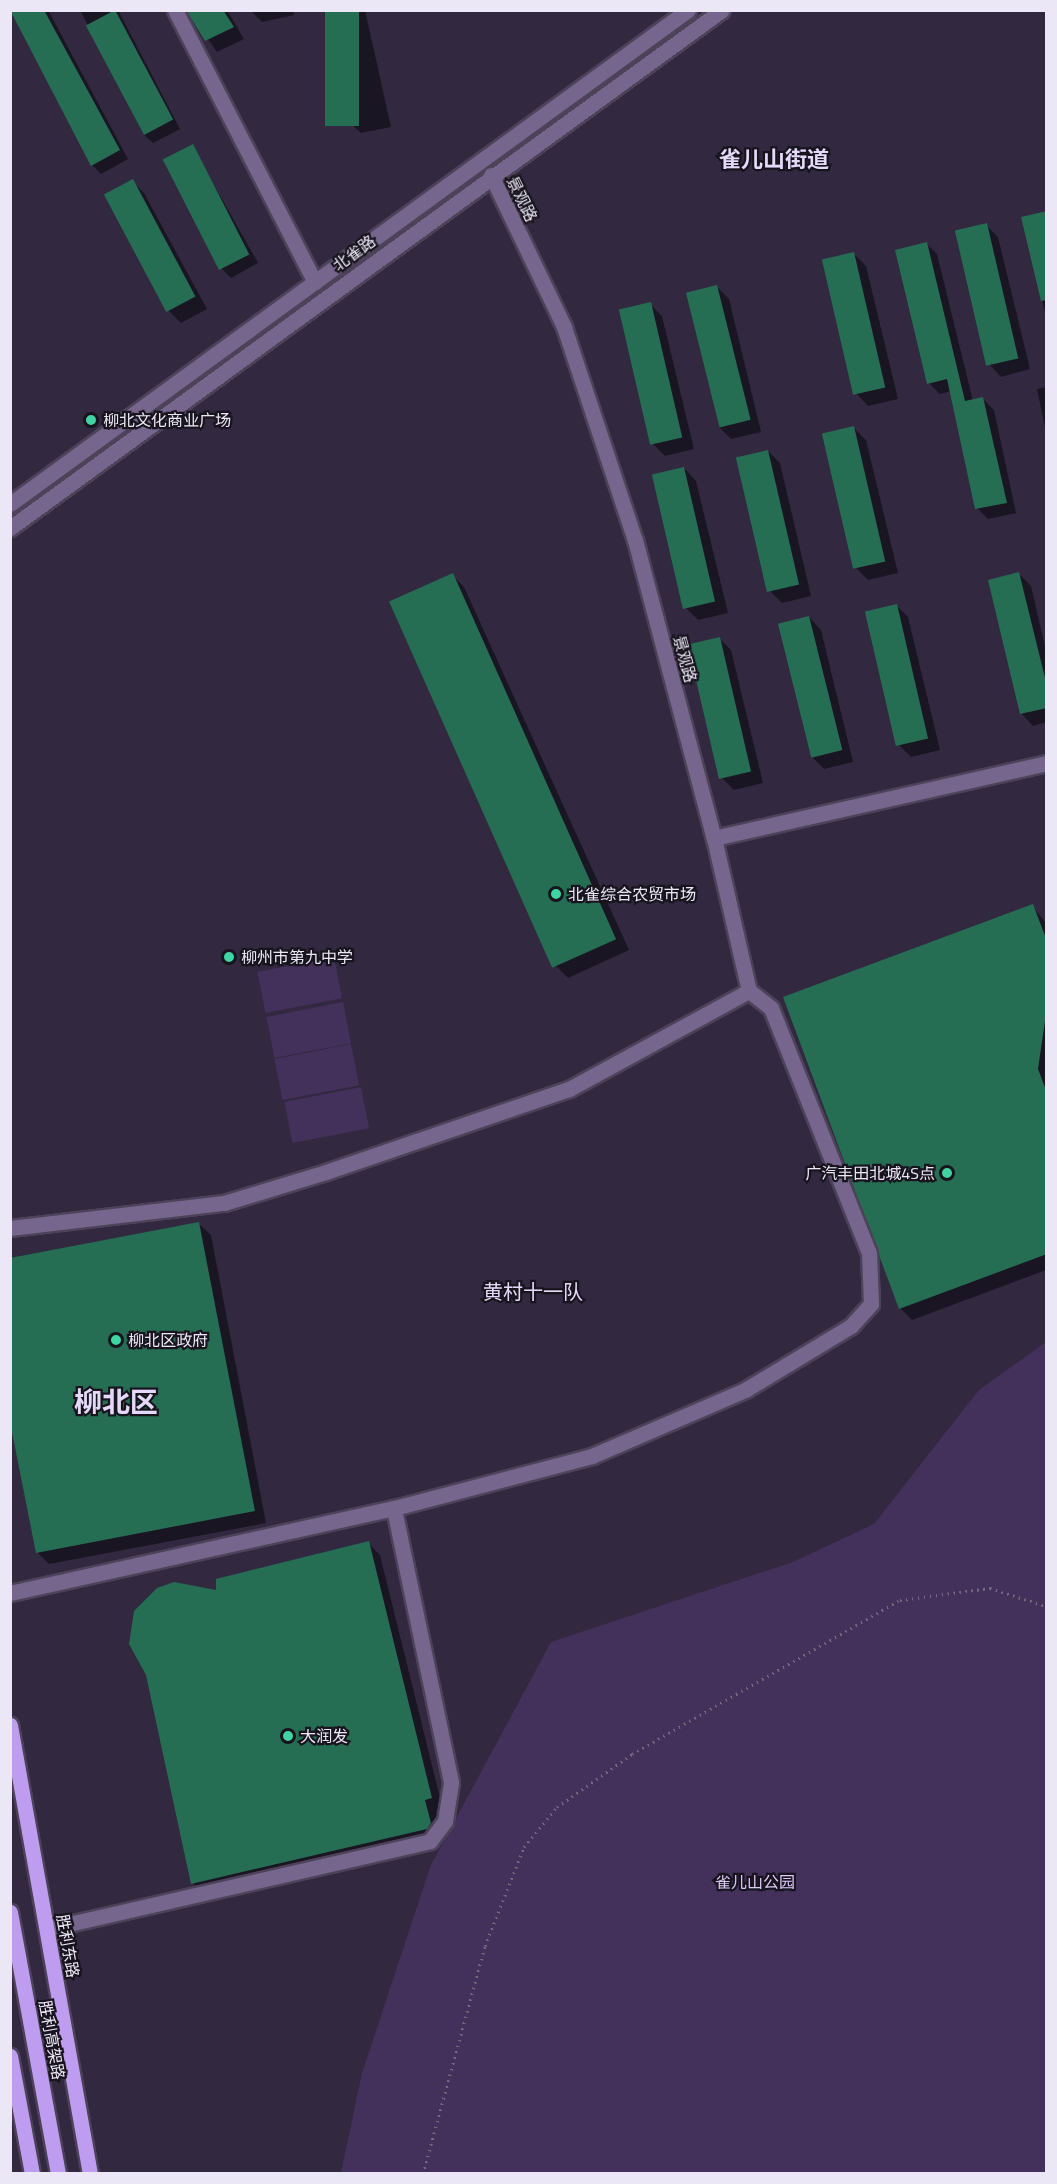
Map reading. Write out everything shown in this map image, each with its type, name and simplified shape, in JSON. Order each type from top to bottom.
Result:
[{"type":"main road","name":"胜利东路","points":[[10,1725],[90,2174]]},
{"type":"main road","name":"胜利高架路","points":[[10,1912],[58,2174]]},
{"type":"main road","points":[[10,2056],[32,2174]]},
{"type":"street","points":[[175,10],[315,282]]},
{"type":"street","name":"北雀路","points":[[10,504],[688,10]]},
{"type":"street","name":"北雀路","points":[[10,528],[491,175],[722,10]]},
{"type":"street","name":"景观路","points":[[491,175],[564,327],[635,540],[714,838],[749,991]]},
{"type":"street","points":[[714,838],[1047,763]]},
{"type":"street","points":[[10,1228],[224,1203],[326,1172],[569,1089],[749,991],[771,1008],[869,1253],[871,1304],[851,1326],[814,1351],[661,1430],[592,1456],[394,1508],[10,1593]]},
{"type":"street","points":[[47,1929],[430,1841],[445,1821],[451,1782],[394,1508]]},
{"type":"path","points":[[423,2174],[485,1946],[524,1847],[556,1807],[632,1754],[900,1600],[990,1588],[1047,1606]]},
{"type":"green space","points":[[334,957],[342,998],[265,1013],[257,972]]},
{"type":"green space","points":[[343,1002],[351,1043],[274,1058],[266,1017]]},
{"type":"green space","points":[[351,1044],[359,1085],[282,1100],[274,1059]]},
{"type":"green space","points":[[361,1087],[369,1128],[292,1143],[284,1102]]},
{"type":"green space","name":"雀儿山公园","points":[[1046,1342],[1046,2173],[341,2173],[362,2073],[431,1865],[551,1642],[793,1562],[874,1524],[979,1390]]},
{"type":"building","points":[[10,10],[44,10],[120,150],[91,166]]},
{"type":"building","points":[[115,10],[173,119],[144,135],[86,25]]},
{"type":"building","points":[[186,10],[223,10],[234,27],[205,41]]},
{"type":"building","points":[[325,10],[359,10],[359,126],[325,126]]},
{"type":"building","points":[[193,144],[249,254],[219,270],[163,159]]},
{"type":"building","points":[[133,179],[195,296],[166,312],[104,194]]},
{"type":"building","points":[[1047,211],[1047,300],[1041,301],[1021,217]]},
{"type":"building","points":[[987,223],[1018,358],[986,366],[955,230]]},
{"type":"building","points":[[927,242],[965,401],[983,397],[1007,503],[975,509],[947,379],[927,384],[895,250]]},
{"type":"building","points":[[854,252],[885,387],[853,395],[822,259]]},
{"type":"building","points":[[717,285],[751,420],[720,428],[686,293]]},
{"type":"building","points":[[651,302],[682,437],[650,445],[619,309]]},
{"type":"building","points":[[854,426],[885,561],[853,569],[822,433]]},
{"type":"building","points":[[768,450],[799,584],[767,592],[736,457]]},
{"type":"building","points":[[684,467],[715,601],[683,609],[652,474]]},
{"type":"building","points":[[1019,572],[1047,686],[1047,708],[1020,714],[988,580]]},
{"type":"building","points":[[453,573],[616,939],[552,968],[389,601]]},
{"type":"building","points":[[897,604],[928,738],[896,746],[865,611]]},
{"type":"building","points":[[809,616],[842,750],[811,758],[778,624]]},
{"type":"building","points":[[720,637],[751,771],[719,779],[688,644]]},
{"type":"building","name":"广汽丰田北城4S点","points":[[1033,904],[1047,941],[1047,1007],[1038,1069],[1047,1093],[1047,1254],[899,1309],[783,997]]},
{"type":"building","name":"柳北区政府","points":[[199,1222],[255,1511],[36,1553],[10,1422],[10,1258]]},
{"type":"building","name":"大润发","points":[[369,1541],[432,1798],[425,1800],[431,1823],[427,1829],[191,1884],[146,1675],[129,1644],[134,1611],[157,1588],[174,1582],[216,1590],[216,1579]]},
{"type":"place","name":"柳北文化商业广场","points":[[91,420]]},
{"type":"place","name":"北雀综合农贸市场","points":[[556,894]]},
{"type":"place","name":"柳州市第九中学","points":[[229,957]]},
{"type":"place","name":"广汽丰田北城4S点","points":[[947,1173]]},
{"type":"place","name":"柳北区政府","points":[[116,1340]]},
{"type":"place","name":"大润发","points":[[288,1736]]},
{"type":"district","name":"雀儿山街道","points":[[774,160]]},
{"type":"district","name":"黄村十一队","points":[[533,1291]]},
{"type":"district","name":"柳北区","points":[[116,1402]]}]
